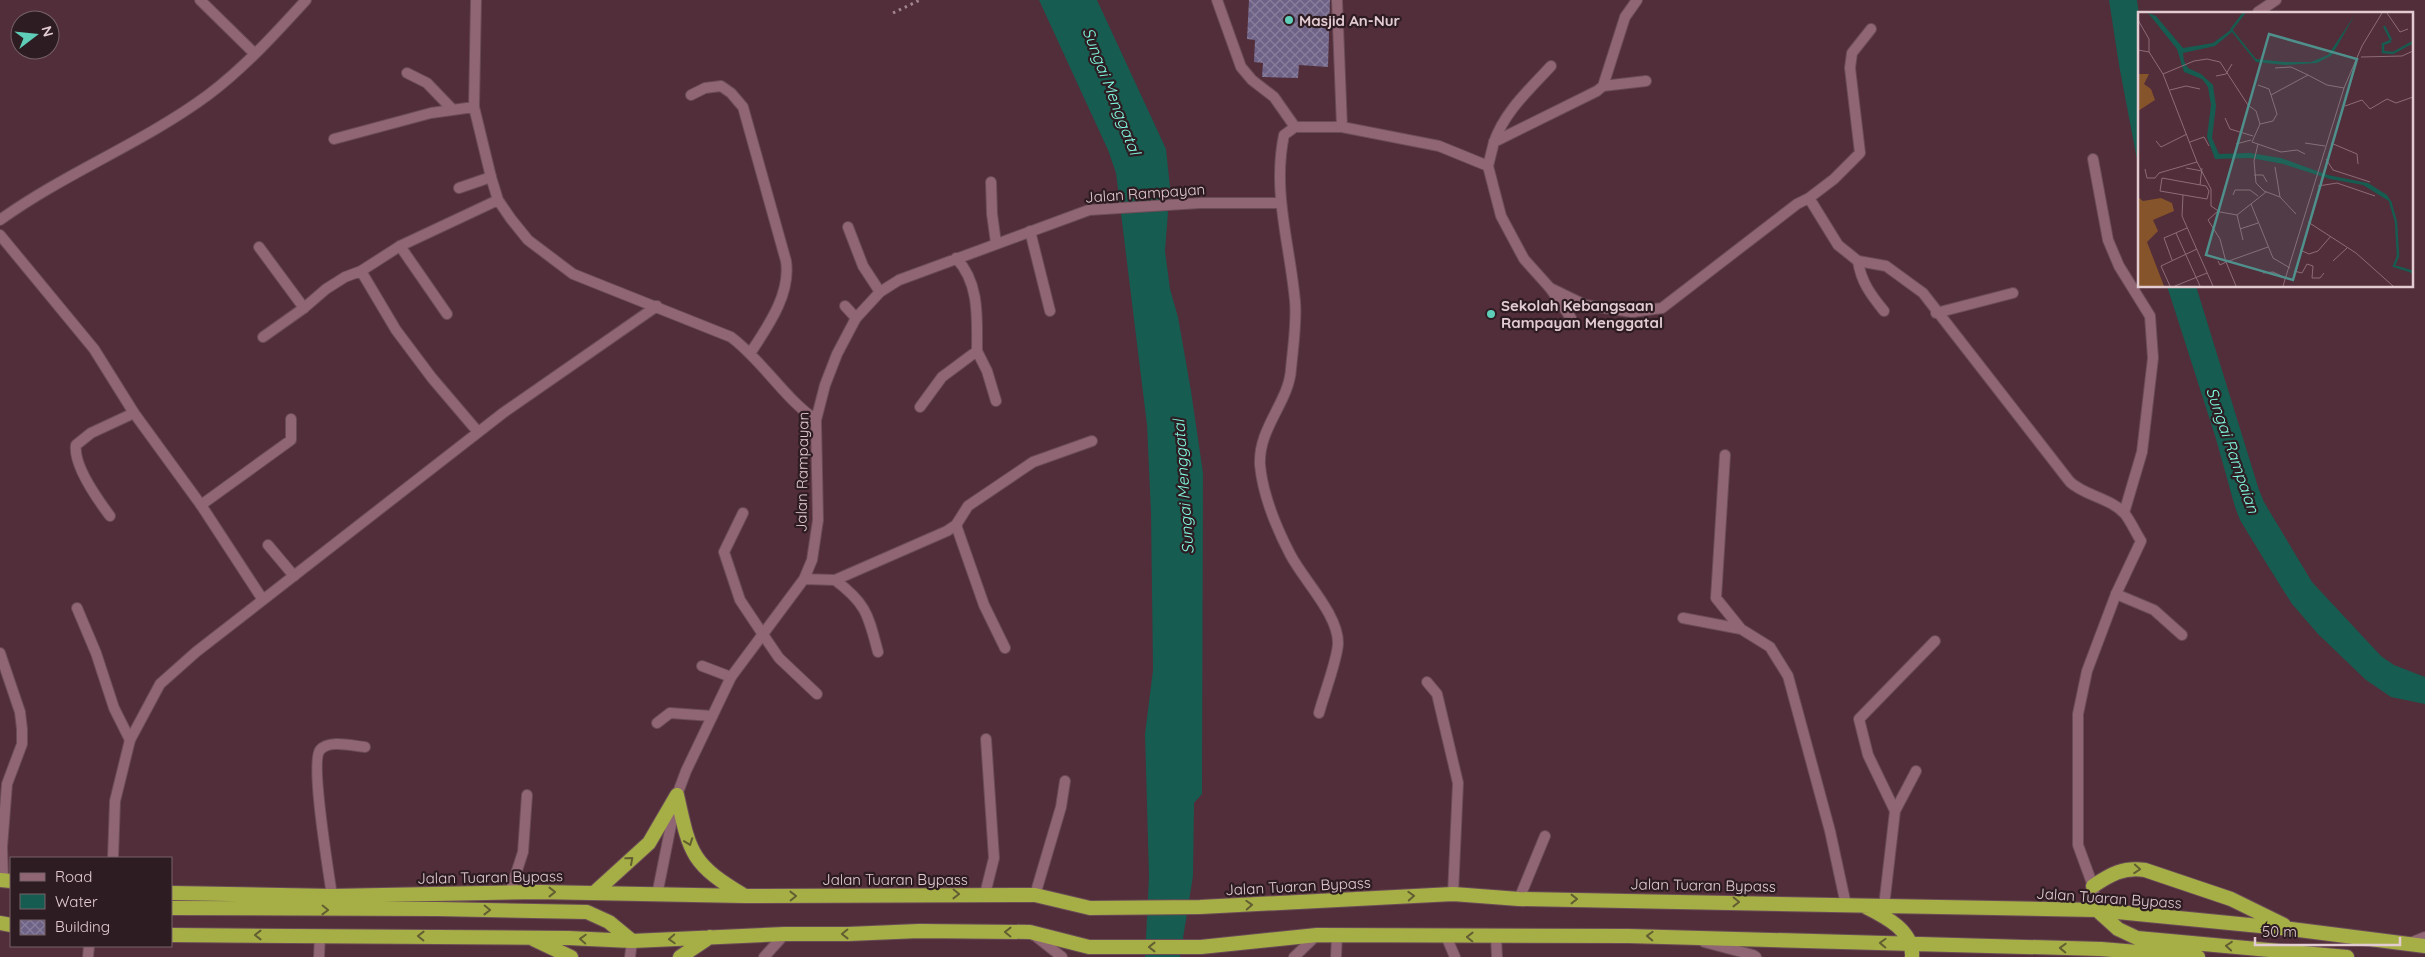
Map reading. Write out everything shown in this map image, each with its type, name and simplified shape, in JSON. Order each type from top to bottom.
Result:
[{"type":"highway","points":[[594,893],[649,843],[677,794]]},
{"type":"highway","points":[[677,794],[690,846],[699,863],[716,879],[745,896]]},
{"type":"highway","points":[[2093,886],[2120,870],[2132,868],[2145,870],[2231,899],[2291,929]]},
{"type":"highway","name":"Jalan Tuaran Bypass","points":[[172,893],[332,896],[510,892],[745,896],[985,894],[1035,895],[1090,908],[1200,907],[1453,894],[1519,899],[2097,910],[2291,929],[2425,946]]},
{"type":"highway","points":[[1863,906],[1894,922],[1901,929],[1910,951]]},
{"type":"highway","points":[[172,908],[437,909],[587,912],[609,922],[632,941]]},
{"type":"highway","points":[[2097,910],[2114,926],[2137,938],[2347,957]]},
{"type":"highway","points":[[172,935],[320,935],[632,941],[712,935],[848,934],[919,931],[1030,932],[1090,947],[1201,947],[1317,935],[1684,937],[1910,951],[2120,950],[2198,957]]},
{"type":"highway","points":[[680,957],[712,935]]},
{"type":"highway","points":[[529,938],[571,957]]},
{"type":"street","points":[[200,0],[254,52]]},
{"type":"street","points":[[0,220],[30,198],[87,169],[208,94],[277,33],[306,0]]},
{"type":"street","points":[[476,0],[474,107],[498,200],[528,240],[573,274],[731,337],[751,352],[798,407],[816,420]]},
{"type":"street","points":[[1217,0],[1241,67],[1252,80],[1274,97],[1295,127]]},
{"type":"street","points":[[1337,0],[1342,127]]},
{"type":"street","points":[[1494,142],[1597,91],[1603,86],[1625,17],[1637,0]]},
{"type":"street","points":[[2258,12],[2276,0]]},
{"type":"street","points":[[1550,288],[1585,305],[1632,312],[1658,309],[1797,204],[1809,198],[1834,179],[1860,153],[1850,68],[1852,53],[1871,29]]},
{"type":"street","points":[[1551,66],[1520,98],[1499,127],[1488,166],[1501,216],[1524,259],[1550,288],[1571,318]]},
{"type":"street","points":[[407,73],[427,83],[452,109]]},
{"type":"street","points":[[1603,86],[1646,81]]},
{"type":"street","points":[[691,95],[705,88],[721,86],[732,93],[743,107],[786,261],[788,274],[786,286],[772,317],[751,352]]},
{"type":"street","points":[[334,139],[452,109],[474,107]]},
{"type":"street","points":[[1318,713],[1338,644],[1333,618],[1313,592],[1290,555],[1269,507],[1260,464],[1266,428],[1279,406],[1291,372],[1296,302],[1280,203],[1282,143],[1284,135],[1295,127],[1342,127],[1439,146],[1488,166]]},
{"type":"street","points":[[2093,159],[2108,240],[2119,266],[2150,316],[2153,358],[2142,452],[2124,513]]},
{"type":"street","points":[[459,188],[491,177]]},
{"type":"street","points":[[991,182],[992,214],[996,243]]},
{"type":"street","points":[[1809,198],[1838,245],[1858,261],[1886,266],[1922,292],[1936,313],[2070,482],[2080,492],[2094,495],[2124,513],[2141,541],[2116,594],[2087,671],[2077,721],[2078,845],[2093,886],[2097,910]]},
{"type":"street","points":[[263,337],[304,308],[326,289],[361,271],[400,246],[498,200]]},
{"type":"street","name":"Jalan Rampayan","points":[[657,895],[677,794],[730,677],[804,579],[816,544],[818,520],[816,420],[825,385],[836,354],[856,318],[880,292],[899,280],[1088,210],[1200,203],[1280,203]]},
{"type":"street","points":[[848,227],[863,266],[880,292]]},
{"type":"street","points":[[1030,231],[1050,311]]},
{"type":"street","points":[[0,235],[94,349],[134,413],[201,505],[262,600]]},
{"type":"street","points":[[400,246],[447,314]]},
{"type":"street","points":[[259,247],[304,308]]},
{"type":"street","points":[[956,258],[965,268],[975,296],[977,351],[987,371],[996,401]]},
{"type":"street","points":[[1858,261],[1860,273],[1868,291],[1884,311]]},
{"type":"street","points":[[361,271],[396,330],[432,378],[478,432]]},
{"type":"street","points":[[1936,313],[2013,292]]},
{"type":"street","points":[[113,857],[115,801],[130,740],[160,684],[196,652],[478,432],[657,306]]},
{"type":"street","points":[[845,306],[856,318]]},
{"type":"street","points":[[920,407],[942,377],[977,351]]},
{"type":"street","points":[[110,516],[74,454],[76,445],[91,433],[134,413]]},
{"type":"street","points":[[201,505],[291,440],[291,419]]},
{"type":"street","points":[[804,579],[821,582],[835,580],[947,531],[956,525],[968,506],[1033,462],[1092,441]]},
{"type":"street","points":[[1726,455],[1716,598],[1741,629],[1770,647],[1788,676],[1830,831],[1846,905]]},
{"type":"street","points":[[743,513],[724,552],[740,600],[779,658],[817,694]]},
{"type":"street","points":[[956,525],[984,605],[1005,648]]},
{"type":"street","points":[[268,545],[294,576]]},
{"type":"street","points":[[835,580],[859,600],[870,624],[878,652]]},
{"type":"street","points":[[2116,594],[2154,610],[2182,635]]},
{"type":"street","points":[[77,608],[96,653],[114,708],[130,740]]},
{"type":"street","points":[[1683,618],[1741,629]]},
{"type":"street","points":[[1895,811],[1868,755],[1859,719],[1934,641]]},
{"type":"street","points":[[0,653],[20,712],[22,729],[22,744],[7,784],[2,846],[5,880]]},
{"type":"street","points":[[702,666],[730,677]]},
{"type":"street","points":[[1427,682],[1437,694],[1458,783],[1453,894]]},
{"type":"street","points":[[657,723],[670,713],[712,716]]},
{"type":"street","points":[[985,894],[994,858],[986,739]]},
{"type":"street","points":[[332,896],[318,790],[317,756],[321,749],[330,744],[365,747]]},
{"type":"street","points":[[1884,906],[1895,811],[1916,771]]},
{"type":"street","points":[[1035,895],[1061,807],[1065,781]]},
{"type":"street","points":[[510,892],[523,852],[527,795]]},
{"type":"street","points":[[1519,899],[1545,836]]},
{"type":"street","points":[[1030,932],[1062,957]]},
{"type":"street","points":[[764,957],[785,934]]},
{"type":"street","points":[[319,957],[320,935]]},
{"type":"street","points":[[1294,957],[1317,935]]},
{"type":"street","points":[[1336,957],[1337,935]]},
{"type":"street","points":[[1446,936],[1455,957]]},
{"type":"street","points":[[1496,937],[1497,957]]},
{"type":"street","points":[[1684,937],[1755,956],[1766,957]]},
{"type":"street","points":[[2410,943],[2425,937]]},
{"type":"street","points":[[630,957],[632,941]]},
{"type":"street","points":[[2101,957],[2120,950]]},
{"type":"path","points":[[893,13],[920,0]]},
{"type":"water","name":"Sungai Menggatal","points":[[1039,0],[1097,0],[1166,149],[1170,187],[1165,251],[1170,289],[1178,317],[1191,391],[1203,473],[1202,794],[1194,803],[1193,876],[1180,957],[1145,957],[1149,876],[1145,734],[1153,670],[1151,513],[1147,425],[1116,173],[1108,150]]},
{"type":"water","points":[[2109,0],[2137,0],[2139,12],[2138,165]]},
{"type":"water","name":"Sungai Rampaian","points":[[2168,288],[2197,288],[2259,490],[2264,502],[2312,582],[2381,656],[2394,665],[2425,677],[2425,704],[2391,697],[2366,680],[2318,634],[2292,604],[2240,520]]},
{"type":"building","name":"Masjid An-Nur","points":[[1249,0],[1330,0],[1328,67],[1299,65],[1298,78],[1262,77],[1263,63],[1254,62],[1255,40],[1247,39]]},
{"type":"place","name":"Masjid An-Nur","points":[[1289,20]]},
{"type":"place","name":"Sekolah Kebangsaan Rampayan Menggatal","points":[[1491,314]]}]
